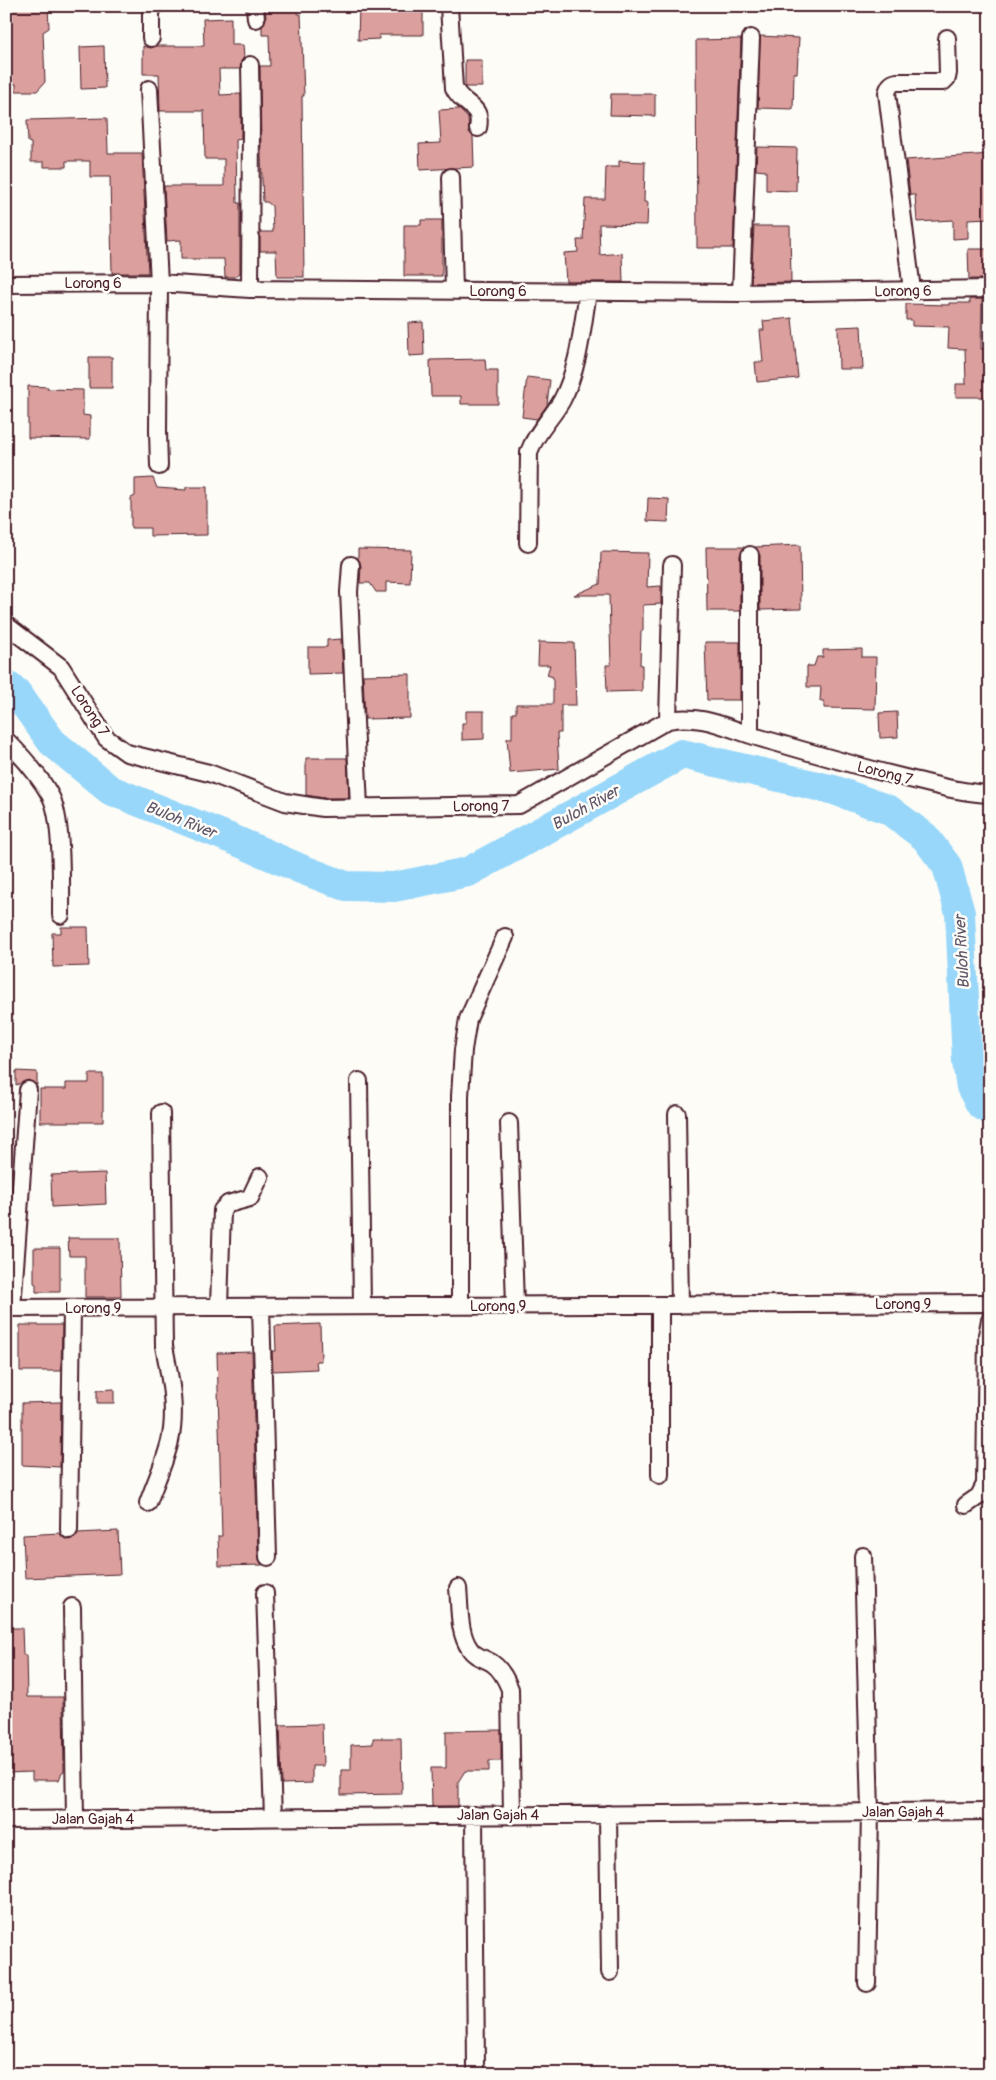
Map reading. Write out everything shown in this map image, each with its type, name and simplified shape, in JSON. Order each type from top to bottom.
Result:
[{"type":"street","points":[[151,6],[151,38]]},
{"type":"street","points":[[449,6],[454,88],[458,98],[476,109],[480,119],[478,128]]},
{"type":"street","points":[[741,294],[751,38]]},
{"type":"street","points":[[912,290],[887,93],[888,87],[892,83],[897,82],[943,82],[948,73],[947,38]]},
{"type":"street","points":[[250,65],[250,289]]},
{"type":"street","points":[[149,89],[159,283],[159,466]]},
{"type":"street","points":[[451,177],[454,291]]},
{"type":"street","name":"Lorong 6","points":[[6,284],[159,283],[250,289],[741,294],[990,289]]},
{"type":"street","points":[[528,543],[529,452],[534,439],[553,414],[568,385],[578,353],[588,292]]},
{"type":"street","points":[[750,555],[750,735]]},
{"type":"street","points":[[351,565],[349,592],[359,807]]},
{"type":"street","points":[[668,720],[672,565]]},
{"type":"street","name":"Lorong 7","points":[[6,625],[61,667],[106,738],[127,753],[209,773],[285,802],[323,808],[519,805],[668,720],[683,717],[701,718],[750,735],[885,774],[972,793],[990,794]]},
{"type":"street","points":[[6,740],[19,753],[51,796],[56,817],[60,862],[61,915]]},
{"type":"street","points":[[460,1306],[460,1096],[463,1050],[468,1019],[505,937]]},
{"type":"street","points":[[358,1081],[362,1306]]},
{"type":"street","points":[[9,1308],[28,1090]]},
{"type":"street","points":[[148,1503],[170,1441],[173,1412],[171,1380],[164,1346],[161,1113]]},
{"type":"street","points":[[677,1114],[680,1305]]},
{"type":"street","points":[[508,1123],[515,1306]]},
{"type":"street","points":[[220,1307],[222,1210],[228,1204],[250,1198],[260,1177]]},
{"type":"street","name":"Lorong 9","points":[[9,1308],[990,1303]]},
{"type":"street","points":[[660,1305],[660,1475]]},
{"type":"street","points":[[261,1307],[268,1557]]},
{"type":"street","points":[[69,1530],[72,1308]]},
{"type":"street","points":[[966,1505],[978,1496],[985,1484],[987,1335],[990,1320]]},
{"type":"street","points":[[864,1556],[870,1812],[867,1983]]},
{"type":"street","points":[[458,1588],[461,1625],[469,1648],[477,1656],[493,1664],[505,1677],[510,1688],[512,1815]]},
{"type":"street","points":[[265,1592],[273,1817]]},
{"type":"street","points":[[72,1607],[76,1819]]},
{"type":"street","name":"Jalan Gajah 4","points":[[6,1820],[990,1811]]},
{"type":"street","points":[[608,1814],[610,1972]]},
{"type":"street","points":[[474,1816],[476,2069]]},
{"type":"building","points":[[6,6],[48,6],[49,28],[43,32],[45,82],[37,91],[16,91],[16,84],[10,84]]},
{"type":"building","points":[[265,6],[298,6],[298,14],[301,14],[304,96],[302,96],[304,277],[277,277],[276,251],[260,251],[260,232],[273,232],[272,206],[267,202],[263,202],[261,156],[260,66],[270,66],[269,35],[262,35],[262,27],[266,19]]},
{"type":"building","points":[[423,6],[423,35],[379,35],[379,39],[358,40],[359,7]]},
{"type":"building","points":[[231,18],[231,45],[243,45],[244,58],[241,61],[240,69],[219,69],[220,95],[241,94],[241,139],[236,140],[237,203],[240,203],[240,273],[235,277],[225,277],[224,259],[181,259],[181,240],[167,241],[164,186],[224,186],[224,159],[205,159],[204,111],[160,111],[159,74],[143,74],[143,46],[151,48],[157,46],[204,46],[203,19]]},
{"type":"building","points":[[760,36],[799,38],[797,73],[794,73],[793,109],[758,108]]},
{"type":"building","points":[[741,39],[733,248],[697,248],[696,40]]},
{"type":"building","points":[[104,46],[105,88],[81,89],[80,47]]},
{"type":"building","points":[[465,60],[482,60],[482,87],[465,87]]},
{"type":"building","points":[[611,94],[655,94],[655,116],[610,115]]},
{"type":"building","points":[[459,109],[468,118],[469,132],[473,136],[474,167],[420,170],[419,144],[441,143],[439,110]]},
{"type":"building","points":[[107,118],[108,153],[142,153],[148,273],[112,273],[110,177],[90,177],[90,161],[66,161],[66,167],[44,167],[44,162],[31,162],[31,143],[28,142],[27,120]]},
{"type":"building","points":[[757,147],[797,148],[796,191],[766,190],[766,171],[756,170]]},
{"type":"building","points":[[990,154],[990,218],[968,219],[968,238],[953,239],[953,220],[917,222],[915,195],[910,195],[906,160]]},
{"type":"building","points":[[619,161],[645,162],[644,202],[648,202],[647,225],[599,224],[600,255],[622,253],[623,282],[566,282],[564,253],[578,252],[577,240],[583,240],[585,199],[605,199],[606,167],[619,167]]},
{"type":"building","points":[[421,220],[442,220],[442,276],[404,276],[404,225],[421,225]]},
{"type":"building","points":[[754,226],[790,226],[791,282],[751,283]]},
{"type":"building","points":[[968,249],[990,249],[990,279],[969,279]]},
{"type":"building","points":[[970,299],[982,299],[981,349],[990,348],[990,379],[987,379],[988,397],[956,397],[956,384],[966,384],[965,349],[948,348],[949,327],[912,326],[912,320],[906,320],[906,304],[949,305],[949,303],[970,303]]},
{"type":"building","points":[[792,318],[798,378],[757,382],[755,362],[763,362],[760,330],[764,330],[763,321]]},
{"type":"building","points":[[423,322],[424,355],[409,356],[408,323]]},
{"type":"building","points":[[861,326],[863,369],[839,369],[838,327]]},
{"type":"building","points":[[89,357],[112,357],[112,388],[89,388]]},
{"type":"building","points":[[485,359],[486,370],[498,370],[498,404],[461,404],[461,396],[431,396],[430,360]]},
{"type":"building","points":[[527,377],[550,380],[547,405],[537,419],[522,417]]},
{"type":"building","points":[[28,386],[48,387],[48,389],[83,390],[83,415],[90,416],[90,439],[28,438]]},
{"type":"building","points":[[153,478],[157,488],[186,490],[186,487],[207,487],[207,535],[150,536],[150,528],[131,528],[131,498],[135,496],[135,479]]},
{"type":"building","points":[[648,498],[669,499],[668,522],[647,521]]},
{"type":"building","points":[[800,545],[801,609],[760,610],[760,555],[755,547]]},
{"type":"building","points":[[706,547],[744,547],[740,555],[740,611],[707,611]]},
{"type":"building","points":[[358,549],[411,550],[410,583],[386,582],[386,592],[376,592],[370,583],[360,583],[361,566],[358,558]]},
{"type":"building","points":[[601,552],[648,553],[647,587],[661,586],[661,604],[643,605],[640,665],[642,665],[642,691],[607,692],[606,665],[611,665],[609,595],[574,595],[600,584]]},
{"type":"building","points":[[341,639],[343,673],[308,674],[308,647],[327,647],[327,640]]},
{"type":"building","points":[[539,642],[574,643],[576,705],[561,705],[561,733],[557,733],[559,769],[510,773],[507,738],[512,738],[512,713],[516,713],[516,704],[553,704],[553,677],[547,675],[550,665],[538,665]]},
{"type":"building","points":[[705,642],[740,642],[740,700],[707,700]]},
{"type":"building","points":[[862,649],[862,657],[876,657],[875,709],[824,708],[824,701],[820,701],[821,687],[807,687],[807,666],[814,666],[817,657],[823,657],[823,650]]},
{"type":"building","points":[[410,674],[410,718],[365,719],[363,675]]},
{"type":"building","points":[[466,711],[484,711],[484,739],[462,740],[462,723],[466,723]]},
{"type":"building","points":[[897,712],[898,737],[880,738],[879,713]]},
{"type":"building","points":[[306,758],[347,758],[349,798],[324,798],[306,795]]},
{"type":"building","points":[[61,927],[88,927],[89,966],[53,967],[52,933],[61,933]]},
{"type":"building","points":[[16,1071],[37,1072],[37,1085],[28,1080],[16,1085]]},
{"type":"building","points":[[89,1074],[103,1074],[103,1122],[40,1122],[40,1089],[66,1089],[66,1083],[89,1083]]},
{"type":"building","points":[[105,1173],[106,1204],[52,1207],[51,1175]]},
{"type":"building","points":[[68,1238],[120,1238],[121,1297],[85,1297],[85,1256],[69,1256]]},
{"type":"building","points":[[34,1248],[60,1248],[60,1292],[36,1292],[36,1284],[34,1283]]},
{"type":"building","points":[[320,1324],[321,1361],[316,1361],[317,1369],[273,1371],[272,1351],[276,1351],[275,1326]]},
{"type":"building","points":[[20,1325],[62,1325],[61,1371],[20,1371]]},
{"type":"building","points":[[252,1352],[258,1557],[262,1565],[219,1566],[218,1536],[222,1536],[217,1353]]},
{"type":"building","points":[[114,1389],[114,1403],[97,1403],[97,1390]]},
{"type":"building","points":[[61,1402],[60,1467],[22,1465],[22,1403]]},
{"type":"building","points":[[118,1531],[120,1574],[25,1578],[23,1535],[60,1533],[69,1540],[78,1533]]},
{"type":"building","points":[[6,1628],[22,1628],[23,1655],[26,1655],[27,1697],[63,1697],[64,1771],[59,1780],[32,1780],[32,1772],[6,1773]]},
{"type":"building","points":[[322,1724],[323,1766],[312,1766],[312,1783],[282,1784],[280,1725]]},
{"type":"building","points":[[501,1730],[501,1761],[489,1761],[489,1771],[465,1771],[458,1782],[458,1806],[432,1806],[431,1768],[446,1768],[446,1731]]},
{"type":"building","points":[[373,1738],[401,1738],[402,1794],[341,1795],[341,1770],[351,1770],[351,1745],[373,1744]]},
{"type":"waterway","name":"Buloh River","points":[[6,685],[16,692],[52,742],[110,790],[346,886],[394,887],[468,872],[682,754],[834,790],[889,810],[925,837],[947,866],[960,913],[967,1062],[971,1087],[981,1105],[990,1110]]}]
